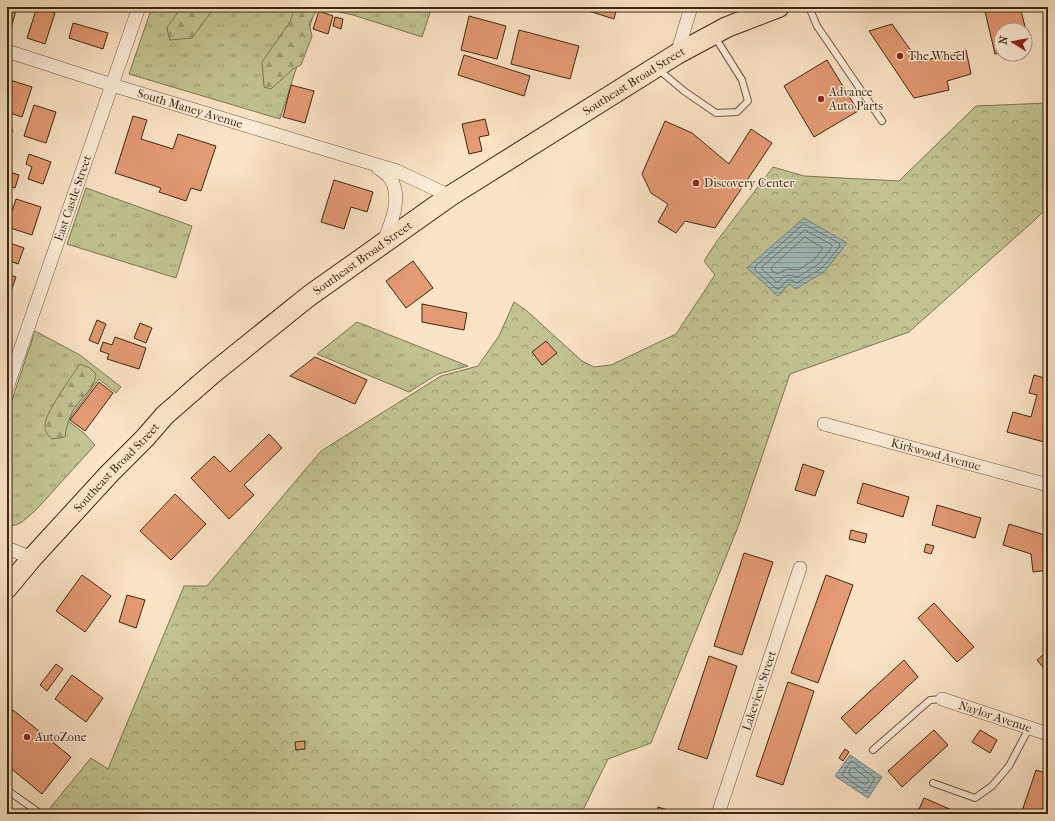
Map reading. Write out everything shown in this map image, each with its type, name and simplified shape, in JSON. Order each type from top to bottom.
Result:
[{"type":"main road","name":"Southeast Broad Street","points":[[7,588],[32,558],[165,415],[212,374],[309,296],[450,196],[677,54],[727,27],[779,7]]},
{"type":"street","name":"East Castle Street","points":[[7,386],[139,7]]},
{"type":"street","points":[[677,54],[691,7]]},
{"type":"street","name":"South Maney Avenue","points":[[7,51],[397,171],[450,196]]},
{"type":"street","name":"South Maney Avenue","points":[[373,164],[389,177],[395,189],[396,199],[393,214],[383,244]]},
{"type":"street","name":"Kirkwood Avenue","points":[[824,424],[1048,485]]},
{"type":"street","points":[[7,548],[32,558]]},
{"type":"street","name":"Lakeview Street","points":[[718,814],[800,568]]},
{"type":"street","name":"Naylor Avenue","points":[[942,700],[1048,734]]},
{"type":"lane","points":[[809,7],[818,26],[882,121]]},
{"type":"lane","points":[[656,67],[684,91],[716,113],[737,112],[748,101],[742,80],[713,34]]},
{"type":"lane","points":[[873,750],[930,700],[942,700]]},
{"type":"lane","points":[[933,783],[976,798],[992,786],[1009,766],[1029,728]]},
{"type":"lane","points":[[7,790],[41,814]]},
{"type":"green space","points":[[152,7],[316,7],[280,119],[129,74]]},
{"type":"green space","points":[[182,7],[228,7],[211,12],[192,38],[170,40],[167,27]]},
{"type":"green space","points":[[295,7],[321,7],[309,23],[312,36],[301,65],[293,69],[271,89],[264,87],[262,62],[290,22]]},
{"type":"green space","points":[[316,7],[432,7],[422,37],[353,15]]},
{"type":"green space","points":[[1048,103],[1048,206],[1037,218],[909,332],[790,374],[738,527],[651,743],[608,759],[581,814],[53,814],[50,808],[91,758],[108,769],[184,586],[207,586],[321,451],[441,376],[478,366],[499,336],[514,302],[527,311],[582,361],[594,367],[611,365],[676,334],[715,275],[704,261],[717,241],[773,167],[804,176],[899,181],[976,106]]},
{"type":"green space","points":[[86,188],[192,226],[176,278],[67,244]]},
{"type":"green space","points":[[357,322],[468,366],[438,374],[409,392],[317,354]]},
{"type":"green space","points":[[35,331],[80,355],[121,387],[116,393],[99,379],[68,421],[84,433],[95,445],[36,510],[22,522],[16,525],[7,526],[7,415]]},
{"type":"green space","points":[[80,364],[90,368],[96,374],[95,379],[91,388],[73,410],[65,437],[52,439],[45,429],[46,419],[60,394]]},
{"type":"water","points":[[804,218],[847,243],[825,271],[796,289],[789,284],[778,296],[747,268]]},
{"type":"water","points":[[850,755],[882,777],[868,798],[835,776]]},
{"type":"building","points":[[7,7],[17,7],[10,31],[7,30]]},
{"type":"building","points":[[37,7],[55,13],[45,44],[27,38]]},
{"type":"building","points":[[579,7],[617,7],[614,19]]},
{"type":"building","points":[[984,7],[1020,7],[1024,22],[993,22],[993,45]]},
{"type":"building","points":[[319,11],[333,16],[328,34],[313,29]]},
{"type":"building","points":[[469,16],[506,26],[497,59],[461,50]]},
{"type":"building","points":[[335,17],[343,19],[341,29],[333,26]]},
{"type":"building","points":[[73,23],[108,33],[103,49],[69,38]]},
{"type":"building","name":"The Wheel","points":[[892,24],[919,62],[966,50],[971,74],[947,81],[949,90],[914,98],[869,31]]},
{"type":"building","points":[[519,30],[579,46],[570,79],[511,64]]},
{"type":"building","points":[[464,55],[530,76],[524,96],[458,75]]},
{"type":"building","name":"Advance Auto Parts","points":[[827,60],[858,111],[814,137],[784,86]]},
{"type":"building","points":[[7,79],[32,87],[22,117],[7,112]]},
{"type":"building","points":[[291,85],[314,91],[305,123],[283,117]]},
{"type":"building","points":[[34,105],[56,112],[46,143],[24,136]]},
{"type":"building","points":[[133,116],[147,120],[141,139],[173,149],[178,134],[216,146],[201,191],[191,188],[186,201],[159,192],[161,188],[115,173]]},
{"type":"building","points":[[485,119],[489,135],[479,137],[482,151],[469,154],[462,124]]},
{"type":"building","name":"Discovery Center","points":[[665,121],[692,133],[729,164],[751,129],[772,143],[715,228],[685,221],[676,233],[658,222],[668,204],[651,193],[642,174]]},
{"type":"building","points":[[29,154],[51,162],[43,184],[28,179],[32,167],[26,164]]},
{"type":"building","points":[[7,171],[19,175],[15,188],[7,185]]},
{"type":"building","points":[[334,180],[373,192],[367,212],[351,207],[344,229],[321,222]]},
{"type":"building","points":[[16,199],[41,207],[32,235],[7,227]]},
{"type":"building","points":[[7,242],[24,248],[18,264],[7,260]]},
{"type":"building","points":[[413,261],[433,288],[406,308],[386,281]]},
{"type":"building","points":[[7,274],[16,277],[8,300],[7,300]]},
{"type":"building","points":[[422,304],[467,313],[464,330],[422,322]]},
{"type":"building","points":[[97,320],[106,324],[98,344],[89,340]]},
{"type":"building","points":[[140,323],[152,328],[146,343],[134,338]]},
{"type":"building","points":[[115,337],[146,348],[139,369],[107,359],[109,354],[100,351],[103,342],[112,345]]},
{"type":"building","points":[[546,341],[557,353],[542,365],[532,352]]},
{"type":"building","points":[[315,357],[367,380],[355,404],[290,376]]},
{"type":"building","points":[[1034,375],[1048,379],[1048,443],[1007,432],[1013,412],[1031,417],[1037,395],[1029,393]]},
{"type":"building","points":[[99,382],[113,393],[85,431],[70,420]]},
{"type":"building","points":[[269,434],[282,448],[244,485],[254,495],[229,519],[191,478],[214,456],[230,472]]},
{"type":"building","points":[[803,464],[824,471],[815,496],[795,490]]},
{"type":"building","points":[[863,483],[909,497],[903,517],[857,503]]},
{"type":"building","points":[[175,494],[206,524],[171,560],[140,531]]},
{"type":"building","points":[[937,505],[981,518],[975,538],[932,525]]},
{"type":"building","points":[[1009,524],[1048,536],[1048,570],[1033,572],[1031,554],[1003,545]]},
{"type":"building","points":[[851,530],[867,534],[865,543],[849,539]]},
{"type":"building","points":[[926,544],[934,546],[931,554],[924,552]]},
{"type":"building","points":[[744,553],[773,562],[742,655],[714,646]]},
{"type":"building","points":[[82,575],[111,596],[85,632],[56,611]]},
{"type":"building","points":[[826,575],[853,585],[818,683],[791,673]]},
{"type":"building","points":[[127,595],[145,600],[136,628],[119,622]]},
{"type":"building","points":[[934,603],[974,647],[957,662],[918,618]]},
{"type":"building","points":[[1048,651],[1048,673],[1037,660]]},
{"type":"building","points":[[709,656],[737,666],[707,759],[678,749]]},
{"type":"building","points":[[904,660],[918,677],[856,734],[841,718]]},
{"type":"building","points":[[56,664],[63,669],[47,691],[40,685]]},
{"type":"building","points":[[72,675],[103,698],[86,722],[55,699]]},
{"type":"building","points":[[788,682],[814,691],[783,785],[756,776]]},
{"type":"building","name":"AutoZone","points":[[13,710],[71,757],[42,794],[7,765],[7,717]]},
{"type":"building","points":[[934,730],[948,745],[902,787],[888,771]]},
{"type":"building","points":[[980,730],[997,740],[990,753],[972,742]]},
{"type":"building","points":[[305,741],[305,749],[296,750],[295,742]]},
{"type":"building","points":[[845,749],[849,752],[843,761],[839,758]]},
{"type":"building","points":[[1036,770],[1048,774],[1048,795],[1041,814],[1021,814]]},
{"type":"building","points":[[924,798],[961,814],[917,814]]},
{"type":"building","points":[[658,807],[680,814],[656,814]]},
{"type":"place","name":"The Wheel","points":[[900,56]]},
{"type":"place","name":"Advance Auto Parts","points":[[821,99]]},
{"type":"place","name":"Discovery Center","points":[[696,183]]},
{"type":"place","name":"AutoZone","points":[[27,737]]}]
